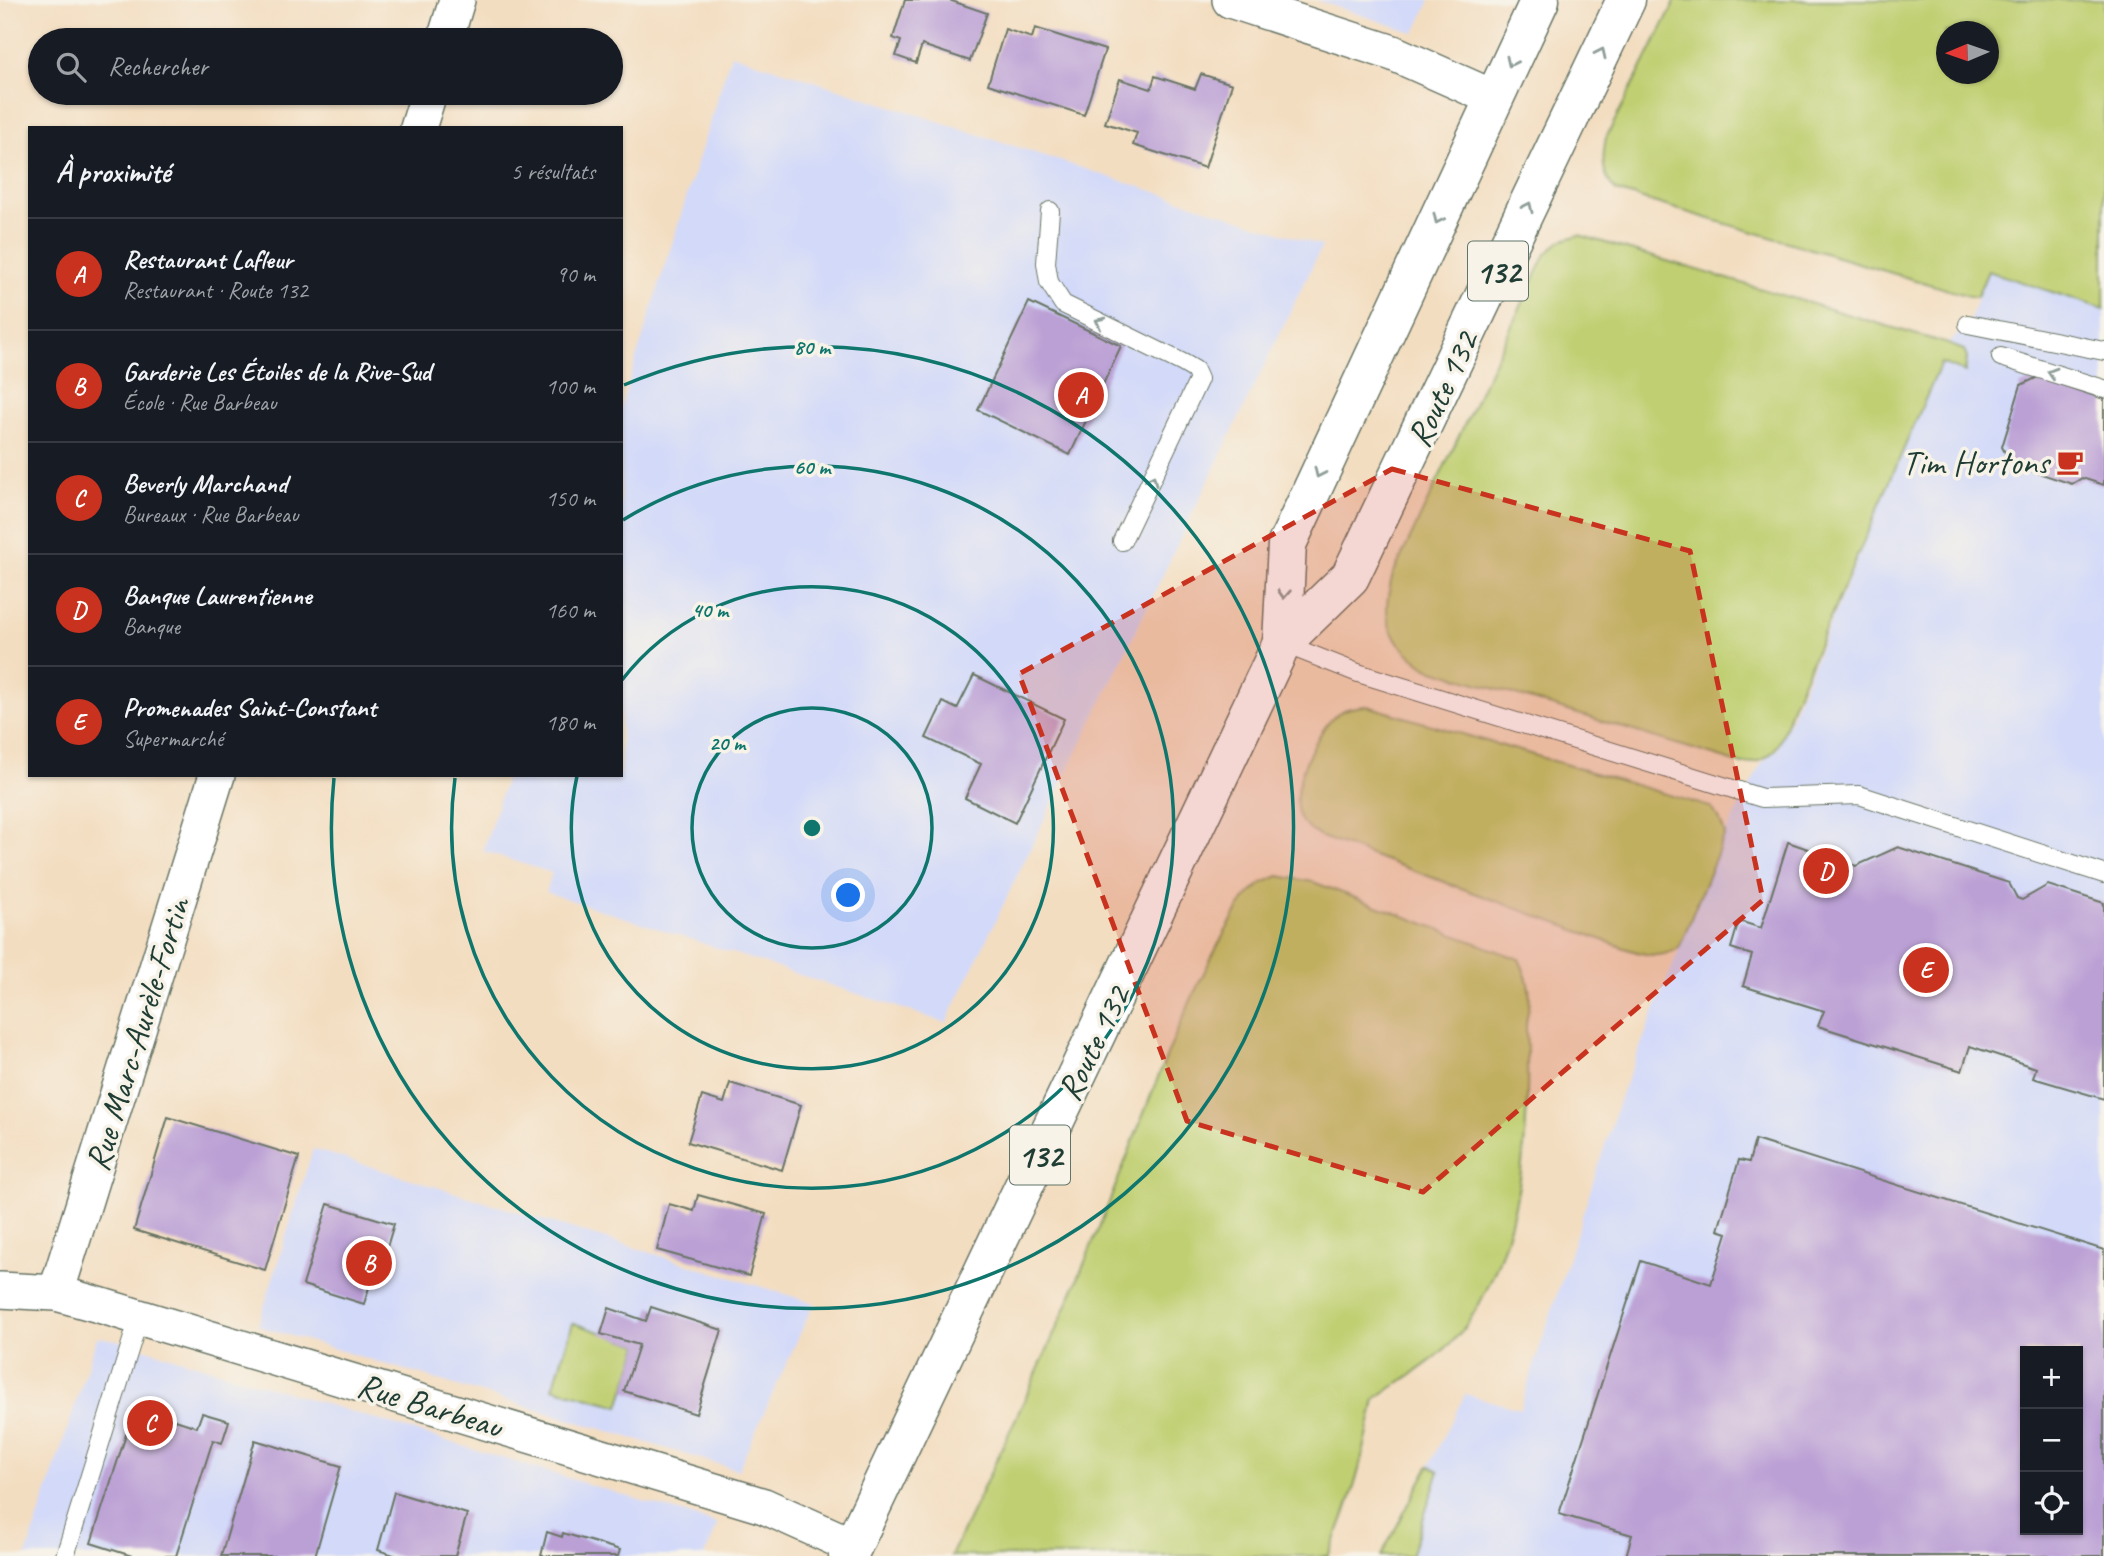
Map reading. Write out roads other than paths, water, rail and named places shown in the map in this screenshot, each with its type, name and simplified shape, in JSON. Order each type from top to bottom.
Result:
[{"type":"highway","name":"Route 132","points":[[1282,643],[1287,544],[1539,0]]},
{"type":"highway","name":"Route 132","points":[[851,1553],[1282,643],[1350,577],[1626,0]]},
{"type":"street","points":[[449,28],[457,0]]},
{"type":"street","points":[[1230,0],[1393,53],[1494,98]]},
{"type":"street","points":[[419,126],[425,105]]},
{"type":"street","name":"Rue Marc-Aurèle-Fortin","points":[[56,1293],[216,777]]},
{"type":"street","name":"Rue Barbeau","points":[[0,1290],[56,1293],[764,1506],[851,1553]]},
{"type":"lane","points":[[1050,211],[1048,276],[1063,304],[1183,363],[1195,370],[1199,379],[1122,541]]},
{"type":"lane","points":[[1968,324],[2104,351]]},
{"type":"lane","points":[[2001,358],[2104,389]]},
{"type":"lane","points":[[1282,643],[1358,673],[1762,798],[1859,795],[2104,874]]},
{"type":"lane","points":[[65,1556],[139,1318]]},
{"type":"place","name":"Restaurant Lafleur","points":[[1081,395]]},
{"type":"place","name":"Tim Hortons","points":[[2070,462]]},
{"type":"place","name":"Banque Laurentienne","points":[[1826,871]]},
{"type":"place","name":"Promenades Saint-Constant","points":[[1926,970]]},
{"type":"place","name":"Garderie Les Étoiles de la Rive-Sud","points":[[369,1263]]},
{"type":"place","name":"Beverly Marchand","points":[[150,1423]]}]
